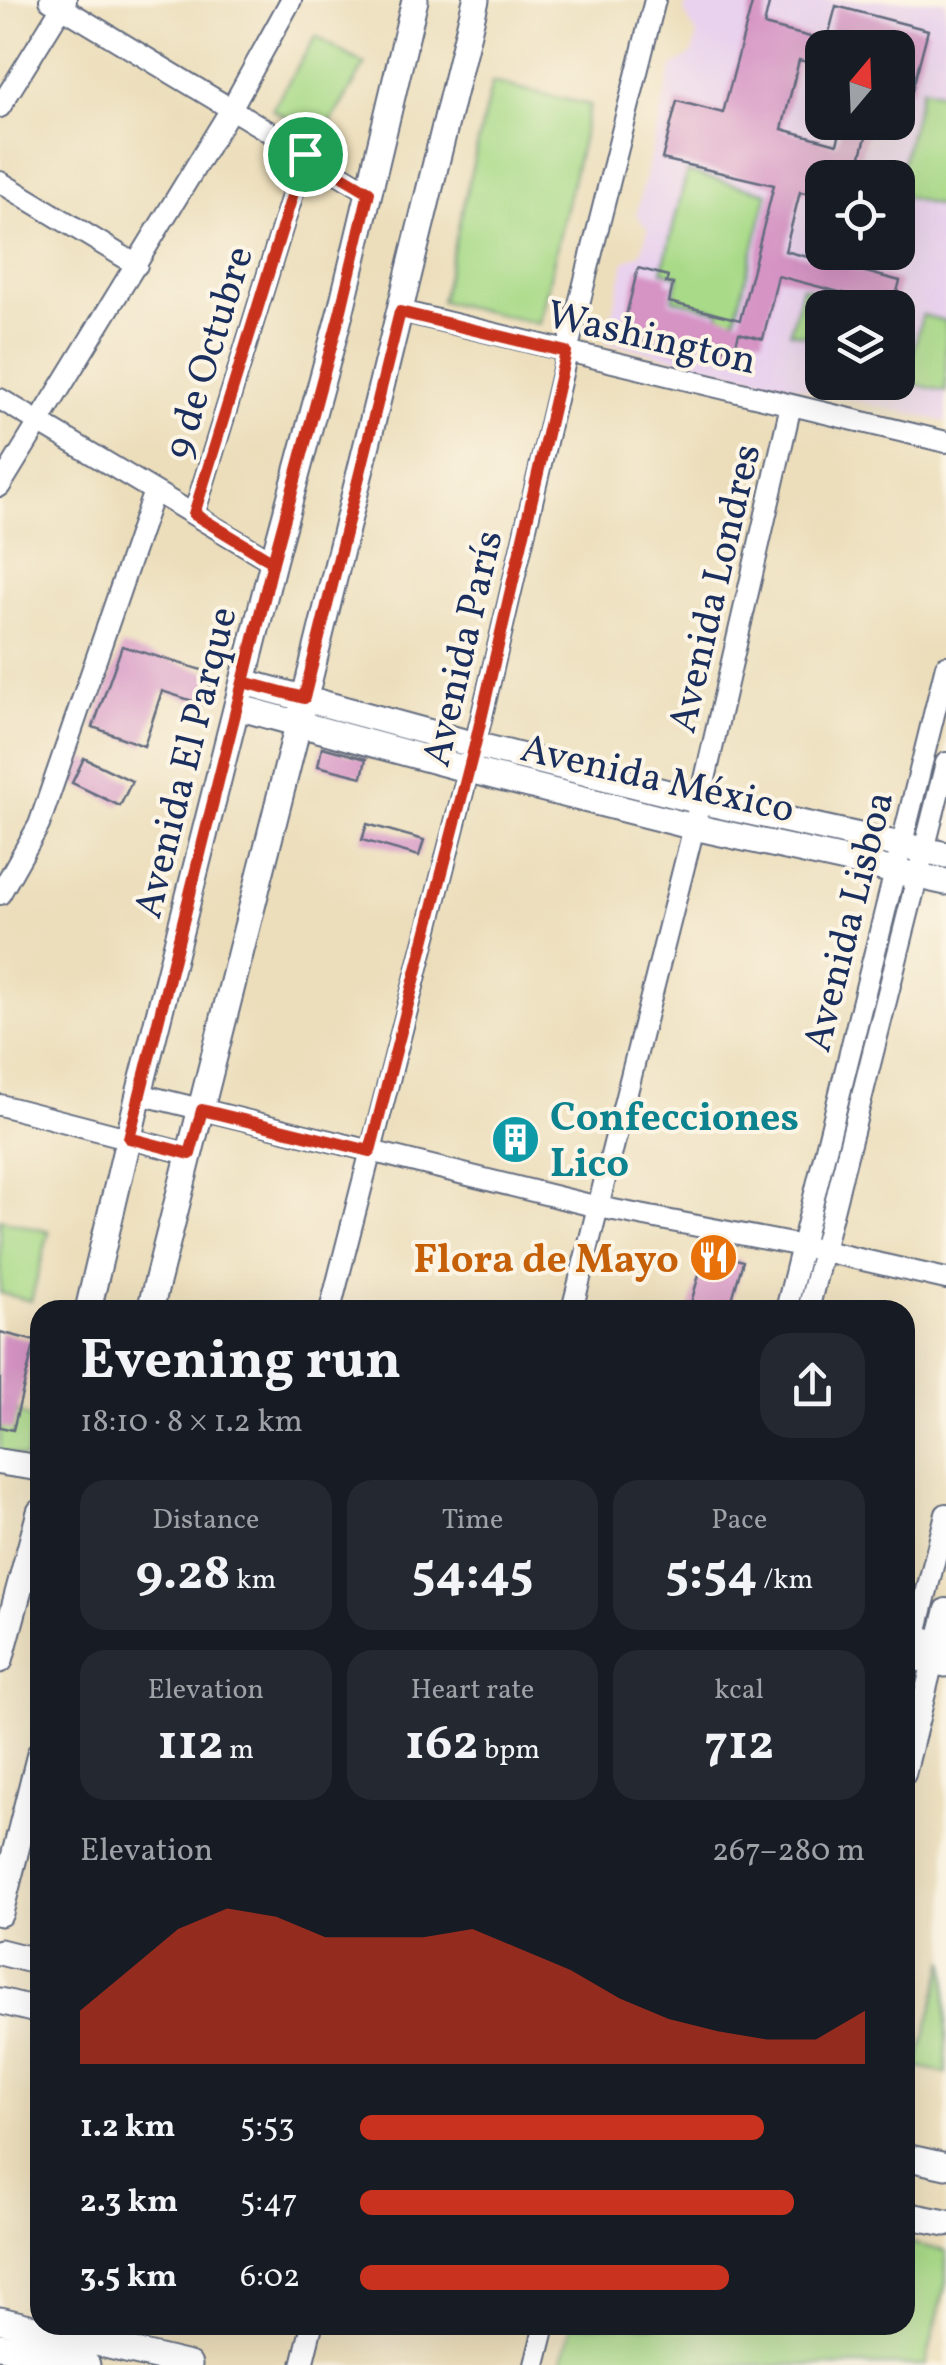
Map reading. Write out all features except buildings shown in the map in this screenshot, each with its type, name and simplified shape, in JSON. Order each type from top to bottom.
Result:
[{"type":"street","points":[[0,486],[231,109],[292,0]]},
{"type":"street","name":"Avenida El Parque","points":[[90,1300],[273,562],[341,310],[414,0]]},
{"type":"street","points":[[153,1300],[476,0]]},
{"type":"street","name":"Avenida París","points":[[333,1300],[472,758],[566,352],[655,0]]},
{"type":"street","points":[[0,108],[59,2],[369,192]]},
{"type":"street","name":"9 de Octubre","points":[[194,514],[305,154]]},
{"type":"street","points":[[0,182],[137,265]]},
{"type":"street","name":"Washington","points":[[400,312],[946,442]]},
{"type":"street","points":[[0,399],[273,562]]},
{"type":"street","name":"Avenida Londres","points":[[574,1300],[697,814],[791,406]]},
{"type":"street","name":"9 de Octubre","points":[[0,894],[9,862],[40,825],[154,491]]},
{"type":"street","name":"Avenida Lisboa","points":[[924,850],[946,666]]},
{"type":"street","name":"Avenida México","points":[[240,695],[304,698],[472,758]]},
{"type":"street","name":"Avenida México","points":[[240,695],[298,725],[472,758],[946,882]]},
{"type":"street","name":"Avenida Lisboa","points":[[790,1300],[812,1248],[907,873],[924,850],[946,764]]},
{"type":"street","name":"Avenida México","points":[[697,814],[924,850]]},
{"type":"street","points":[[139,1094],[598,1206],[946,1279]]},
{"type":"street","points":[[0,1105],[190,1154]]},
{"type":"street","name":"Avenida Lisboa","points":[[809,1300],[812,1248]]},
{"type":"street","points":[[915,1707],[946,1514]]},
{"type":"street","points":[[0,1660],[30,1549]]},
{"type":"street","points":[[923,1653],[946,1610]]},
{"type":"street","points":[[0,1913],[30,1794]]},
{"type":"street","points":[[0,1952],[30,1960]]},
{"type":"street","points":[[0,2001],[30,2008]]},
{"type":"street","points":[[915,2159],[946,2166]]},
{"type":"street","points":[[915,2217],[946,2224]]},
{"type":"street","points":[[0,2320],[30,2332]]},
{"type":"street","points":[[37,2335],[74,2350]]},
{"type":"street","points":[[302,2365],[310,2335]]},
{"type":"street","points":[[535,2365],[542,2335]]},
{"type":"street","points":[[0,2346],[74,2350],[190,2365]]},
{"type":"shaded area","points":[[687,0],[946,0],[946,422],[852,400],[915,400],[915,290],[805,290],[805,389],[605,342],[625,261],[641,253],[648,229],[636,215],[672,67],[692,54],[697,36],[684,12]]},
{"type":"green space","points":[[316,36],[365,65],[321,139],[272,109]]},
{"type":"green space","points":[[492,82],[590,105],[539,324],[441,301]]},
{"type":"green space","points":[[922,88],[946,94],[946,208],[915,200],[915,160],[903,160],[908,140],[915,140],[915,115]]},
{"type":"green space","points":[[687,172],[768,193],[732,331],[716,327],[720,311],[673,299],[679,276],[662,271]]},
{"type":"green space","points":[[802,287],[814,290],[805,290],[805,336],[790,332]]},
{"type":"green space","points":[[922,315],[946,321],[946,392],[915,384],[915,344]]},
{"type":"green space","points":[[0,1219],[49,1232],[31,1300],[0,1293]]},
{"type":"green space","points":[[17,1411],[30,1418],[26,1458],[0,1451],[0,1427]]},
{"type":"green space","points":[[946,1962],[946,2074],[917,2066]]},
{"type":"green space","points":[[915,2244],[946,2251],[946,2282],[926,2365],[561,2365],[568,2335],[915,2335]]},
{"type":"place","name":"Confecciones Lico","points":[[515,1139]]},
{"type":"place","name":"Flora de Mayo","points":[[714,1258]]},
{"type":"route","points":[[305,154],[194,514],[273,562],[244,682],[304,698],[400,312],[566,352],[475,745],[370,1151],[202,1110],[190,1154],[129,1138],[273,562],[369,192],[305,154]]}]
